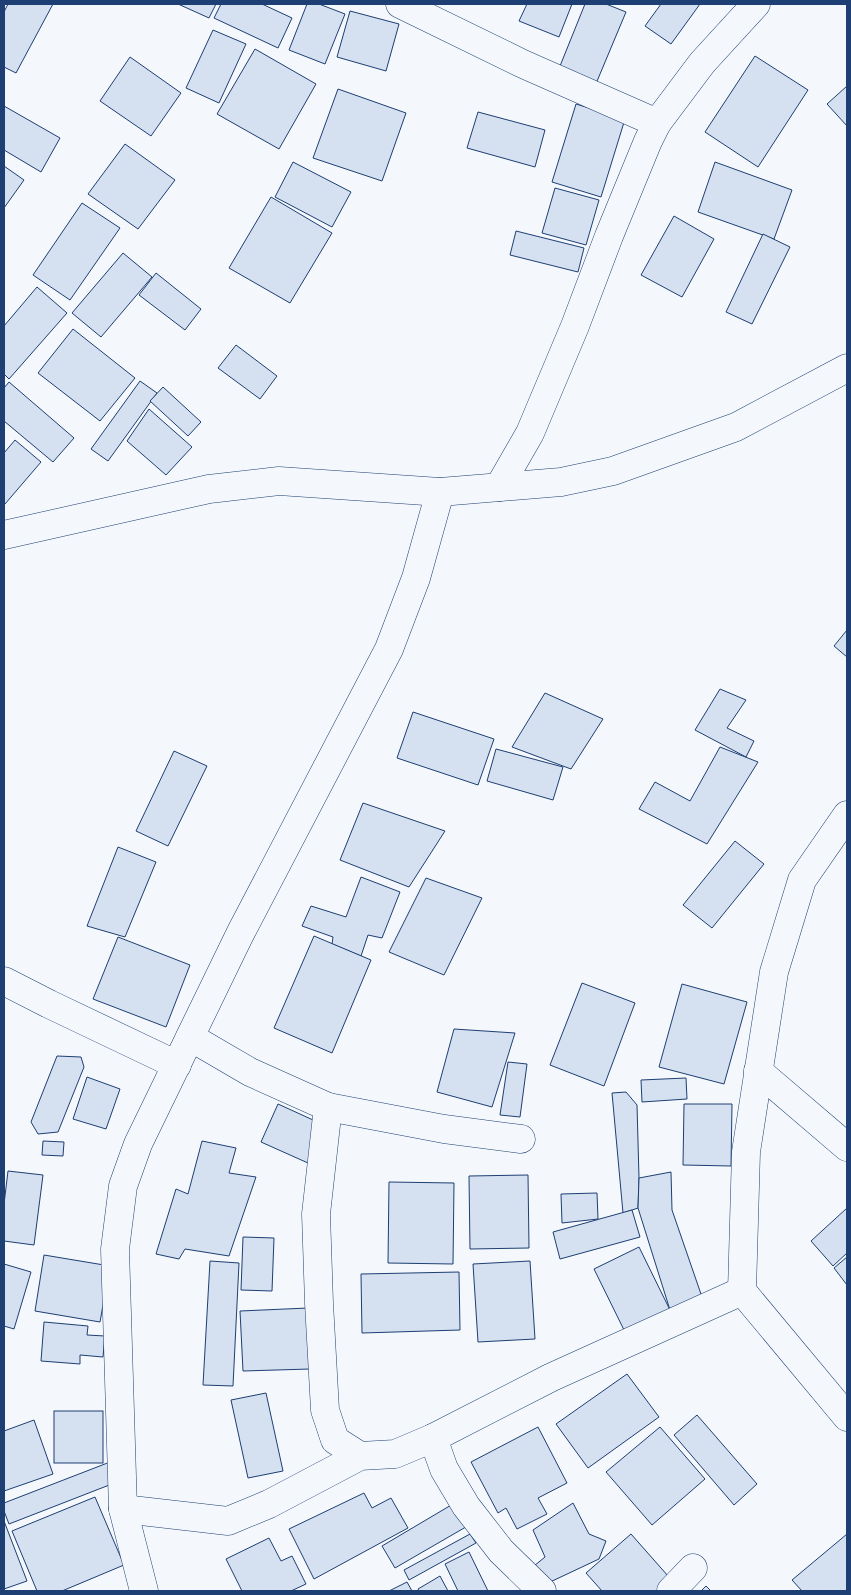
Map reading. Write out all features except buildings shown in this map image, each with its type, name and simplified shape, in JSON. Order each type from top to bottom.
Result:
[{"type":"street","points":[[400,4],[523,64],[658,123]]},
{"type":"street","points":[[500,487],[530,433],[575,326],[648,141],[658,123],[702,63],[756,4]]},
{"type":"street","points":[[4,535],[209,489],[279,481],[440,492],[561,482],[613,471],[736,427],[847,368]]},
{"type":"street","points":[[144,1591],[123,1509],[115,1249],[123,1186],[138,1144],[240,934],[389,649],[416,578],[440,492]]},
{"type":"street","points":[[847,816],[838,826],[802,880],[774,972],[746,1152],[742,1291],[847,1417]]},
{"type":"street","points":[[4,981],[176,1066]]},
{"type":"street","points":[[190,1036],[250,1072],[328,1107],[444,1129],[521,1140]]},
{"type":"street","points":[[758,1071],[847,1147]]},
{"type":"street","points":[[328,1107],[316,1214],[325,1410],[335,1440],[360,1456]]},
{"type":"street","points":[[123,1509],[228,1521],[269,1504],[360,1456],[395,1454],[433,1438],[552,1377],[742,1291]]},
{"type":"street","points":[[433,1438],[444,1469],[466,1506],[500,1551],[542,1591]]},
{"type":"street","points":[[672,1591],[694,1568]]}]
